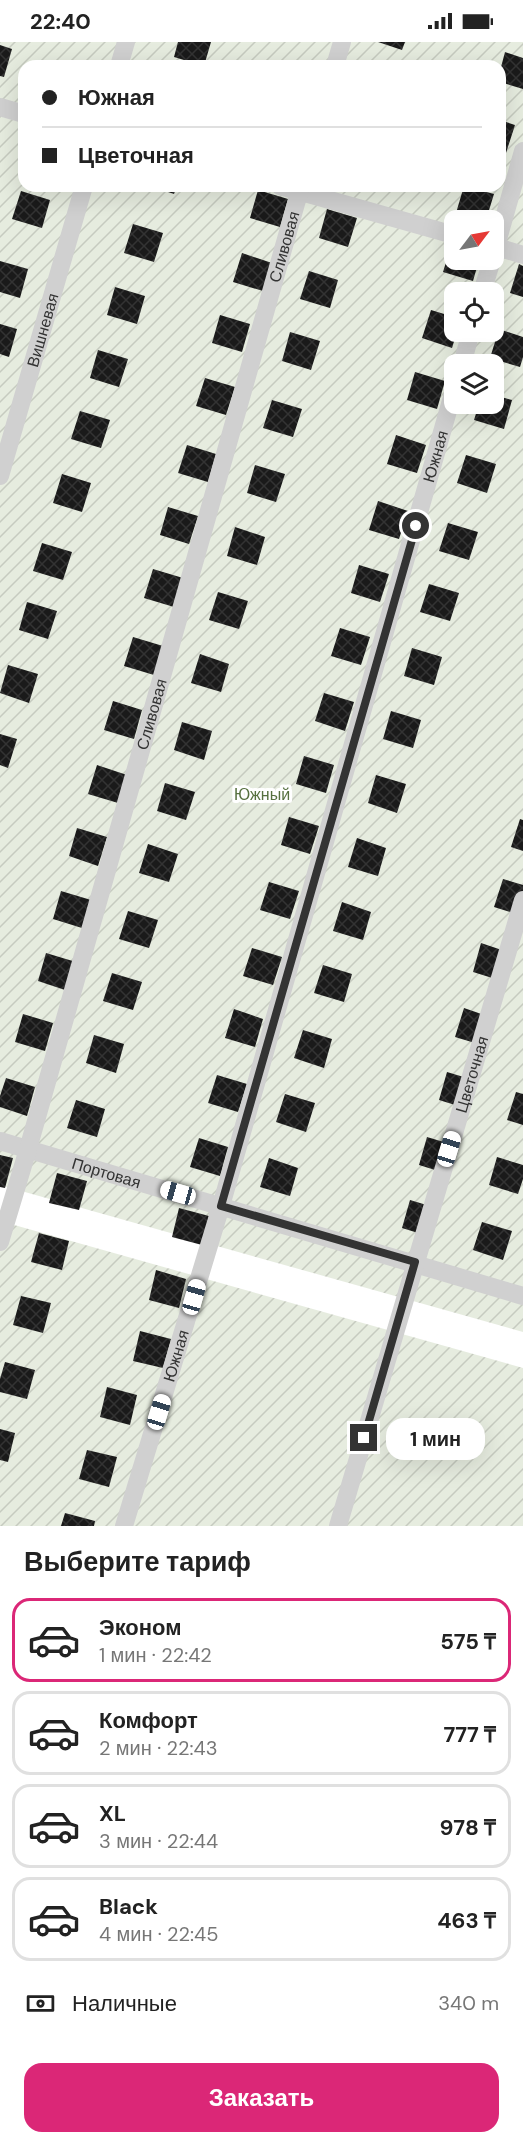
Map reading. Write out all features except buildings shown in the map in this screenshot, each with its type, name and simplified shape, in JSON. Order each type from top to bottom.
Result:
[{"type":"street","points":[[121,60],[126,42]]},
{"type":"street","points":[[337,60],[342,42]]},
{"type":"street","points":[[0,106],[18,112]]},
{"type":"street","points":[[504,217],[523,151]]},
{"type":"street","name":"Вишневая","points":[[0,476],[82,192]]},
{"type":"street","name":"Сливовая","points":[[0,1242],[299,192]]},
{"type":"street","points":[[310,192],[444,232]]},
{"type":"street","points":[[504,252],[523,255]]},
{"type":"street","name":"Южная","points":[[124,1526],[221,1206],[447,414]]},
{"type":"street","name":"Цветочная","points":[[338,1526],[523,900]]},
{"type":"street","name":"Портовая","points":[[0,1141],[415,1262],[523,1296]]},
{"type":"green space","name":"Южный","points":[[0,42],[523,42],[523,1332],[0,1185]]},
{"type":"green space","points":[[0,1221],[523,1368],[523,1526],[0,1526]]},
{"type":"route","points":[[364,1438],[415,1262],[221,1206],[416,526]]}]
